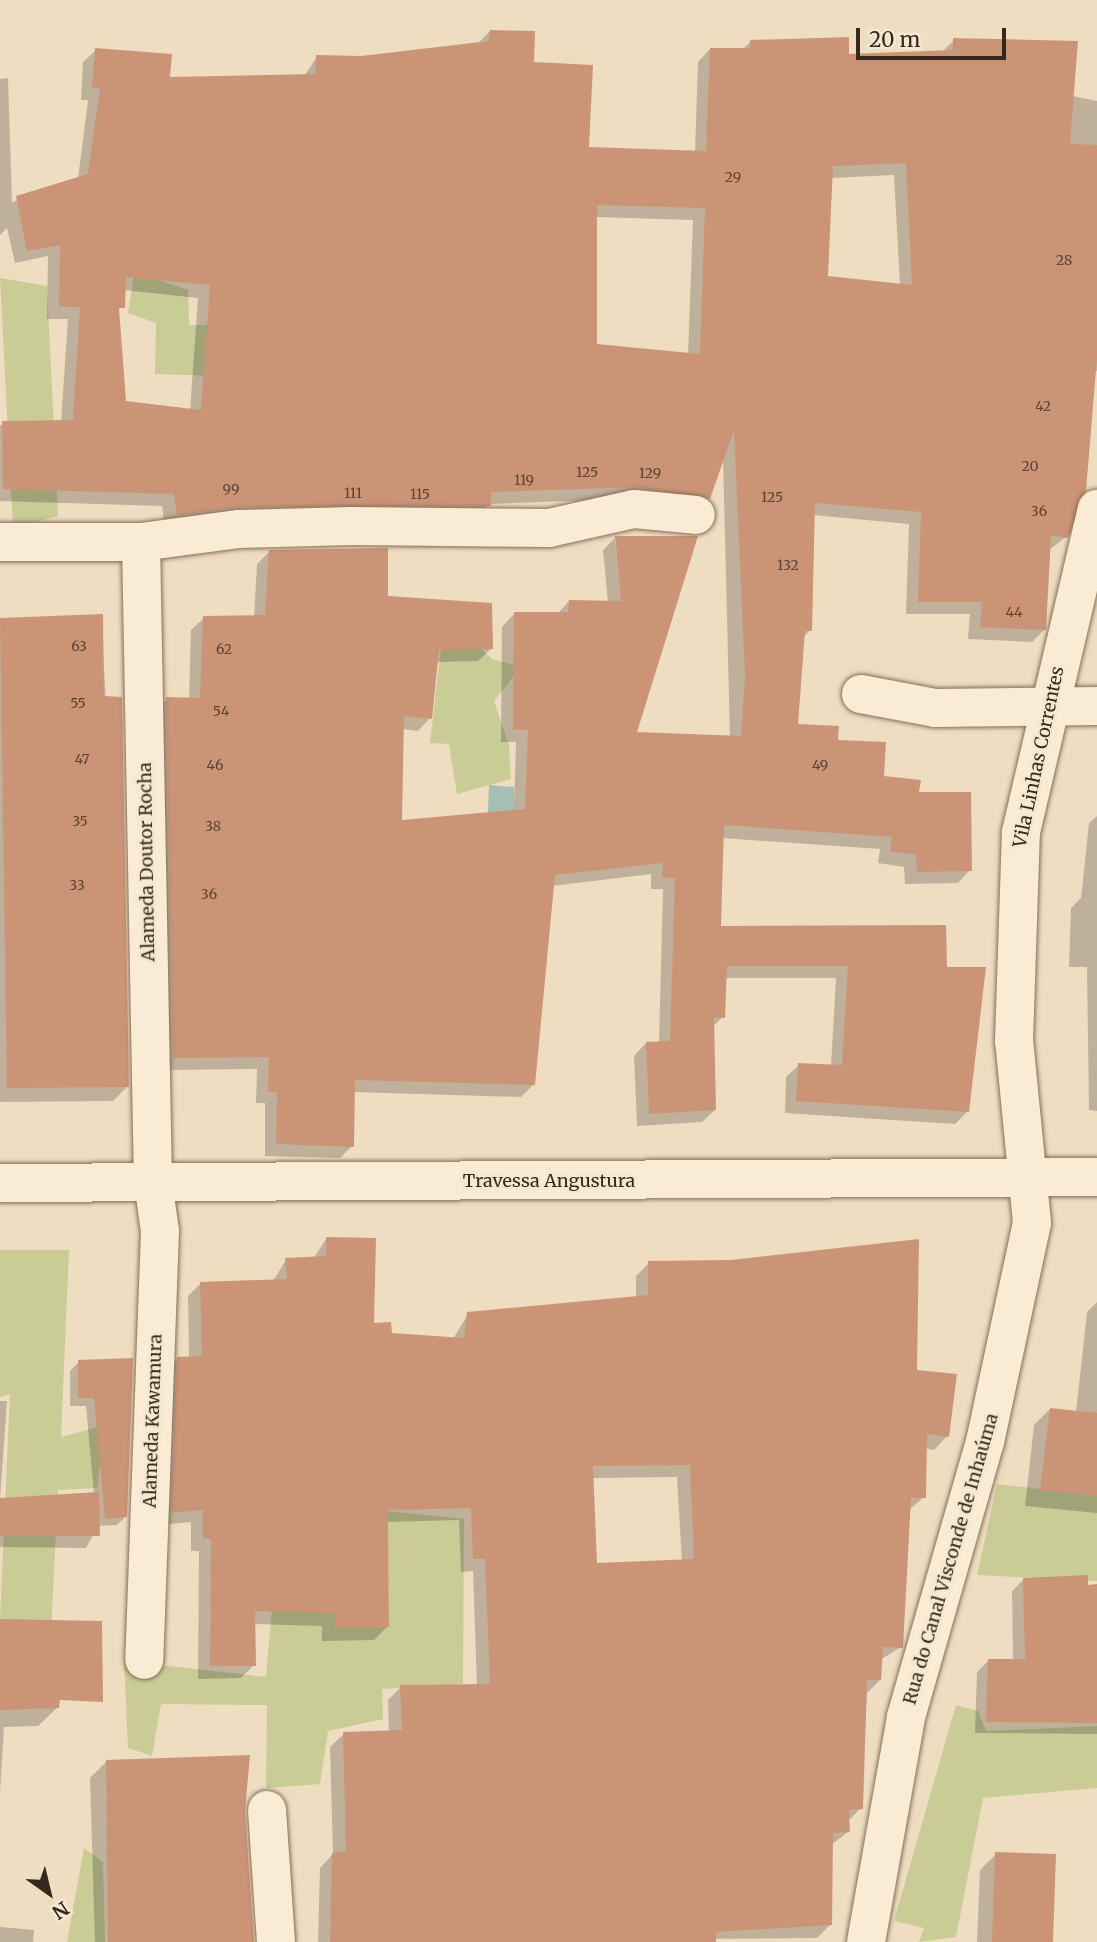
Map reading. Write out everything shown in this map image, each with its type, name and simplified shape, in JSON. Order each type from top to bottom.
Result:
[{"type":"street","points":[[0,542],[141,542],[239,529],[549,528],[634,509],[696,515]]},
{"type":"street","name":"Vila Linhas Correntes","points":[[1023,1177],[1013,915],[1021,832],[1048,704],[1097,509]]},
{"type":"street","name":"Alameda Doutor Rocha","points":[[141,542],[153,1182]]},
{"type":"street","points":[[861,694],[935,708],[1048,704],[1097,706]]},
{"type":"street","name":"Rua do Canal Visconde de Inhaúma","points":[[866,1942],[906,1717],[1012,1328],[1032,1223],[1023,1177]]},
{"type":"street","name":"Travessa Angustura","points":[[0,1183],[1097,1177]]},
{"type":"street","name":"Alameda Kawamura","points":[[144,1660],[160,1231],[153,1182]]},
{"type":"street","points":[[267,1810],[276,1942]]},
{"type":"green space","points":[[162,265],[161,281],[188,290],[189,325],[208,325],[221,376],[155,374],[156,323],[128,313],[135,269]]},
{"type":"green space","points":[[0,278],[47,286],[58,516],[13,528]]},
{"type":"green space","points":[[442,639],[477,645],[492,659],[521,667],[494,701],[509,745],[511,779],[457,794],[449,744],[430,743]]},
{"type":"green space","points":[[0,1250],[69,1250],[61,1437],[105,1425],[97,1488],[58,1490],[50,1654],[0,1619],[10,1394],[0,1397]]},
{"type":"green space","points":[[997,1484],[1097,1496],[1097,1581],[977,1575]]},
{"type":"green space","points":[[388,1511],[464,1519],[463,1684],[382,1689],[383,1719],[328,1731],[320,1784],[266,1788],[267,1705],[161,1704],[152,1756],[128,1748],[124,1661],[266,1677],[276,1563],[339,1557],[335,1628],[389,1627]]},
{"type":"green space","points":[[956,1705],[978,1711],[986,1731],[1097,1726],[1097,1788],[983,1798],[956,1937],[919,1942],[924,1928],[894,1921]]},
{"type":"green space","points":[[84,1848],[103,1862],[105,1942],[67,1942]]},
{"type":"water","points":[[489,785],[514,787],[516,884],[485,883]]},
{"type":"building","points":[[490,30],[535,31],[534,62],[593,65],[589,147],[706,151],[710,48],[750,48],[750,40],[849,37],[849,54],[953,50],[953,38],[1078,41],[1070,144],[1097,145],[1097,358],[1086,491],[1068,538],[1051,536],[1046,630],[980,627],[982,602],[918,602],[921,512],[815,503],[812,631],[805,631],[798,724],[839,726],[838,740],[886,742],[884,776],[921,780],[919,792],[971,792],[972,871],[917,872],[916,855],[890,851],[892,837],[724,825],[721,926],[946,925],[947,967],[986,967],[969,1112],[796,1101],[798,1063],[842,1065],[848,966],[727,966],[725,1018],[714,1017],[716,1110],[649,1114],[646,1042],[670,1041],[675,878],[662,877],[663,863],[555,875],[535,1085],[355,1080],[354,1147],[276,1144],[277,1092],[268,1092],[269,1057],[173,1058],[166,697],[200,698],[203,616],[265,615],[269,550],[388,548],[388,596],[492,603],[493,649],[439,650],[432,719],[404,716],[402,820],[525,809],[528,730],[513,730],[514,612],[568,612],[569,600],[621,601],[615,536],[698,536],[637,732],[741,736],[745,675],[734,430],[710,499],[636,487],[491,492],[491,506],[238,507],[177,515],[174,494],[3,489],[2,421],[73,420],[80,307],[59,307],[60,245],[27,251],[16,196],[88,174],[100,88],[92,88],[95,48],[172,54],[170,77],[315,74],[316,55],[361,56],[489,41]],"holes":[[[906,163],[912,285],[828,276],[833,166]],[[597,205],[705,208],[700,354],[597,344]],[[126,277],[210,285],[201,410],[126,401],[119,308],[125,308]]]},
{"type":"building","points":[[103,614],[104,696],[122,697],[129,1087],[7,1088],[0,618]]},
{"type":"building","points":[[326,1237],[376,1238],[374,1323],[391,1322],[392,1333],[464,1338],[467,1312],[648,1295],[648,1261],[731,1260],[919,1239],[917,1370],[957,1374],[949,1437],[927,1434],[926,1498],[911,1498],[903,1648],[883,1647],[881,1680],[867,1680],[863,1809],[849,1810],[850,1832],[833,1833],[832,1925],[716,1932],[716,1942],[330,1942],[332,1853],[346,1851],[343,1732],[402,1730],[400,1685],[490,1684],[485,1559],[473,1559],[471,1508],[388,1510],[389,1627],[335,1628],[335,1613],[255,1611],[256,1666],[210,1666],[211,1539],[203,1539],[203,1510],[171,1513],[177,1357],[202,1356],[200,1282],[287,1279],[285,1258],[326,1256]],"holes":[[[690,1465],[694,1559],[597,1563],[593,1466]]]},
{"type":"building","points":[[133,1358],[127,1517],[105,1519],[94,1398],[78,1398],[78,1360]]},
{"type":"building","points":[[1050,1408],[1097,1413],[1097,1496],[1040,1490]]},
{"type":"building","points":[[99,1492],[100,1536],[0,1536],[0,1498]]},
{"type":"building","points":[[1088,1575],[1088,1585],[1097,1584],[1097,1723],[986,1722],[988,1659],[1025,1659],[1023,1578]]},
{"type":"building","points":[[0,1619],[102,1621],[103,1702],[60,1700],[59,1708],[0,1710]]},
{"type":"building","points":[[250,1755],[245,1811],[254,1942],[108,1942],[106,1760]]},
{"type":"building","points":[[995,1852],[1056,1854],[1053,1942],[992,1942]]}]
